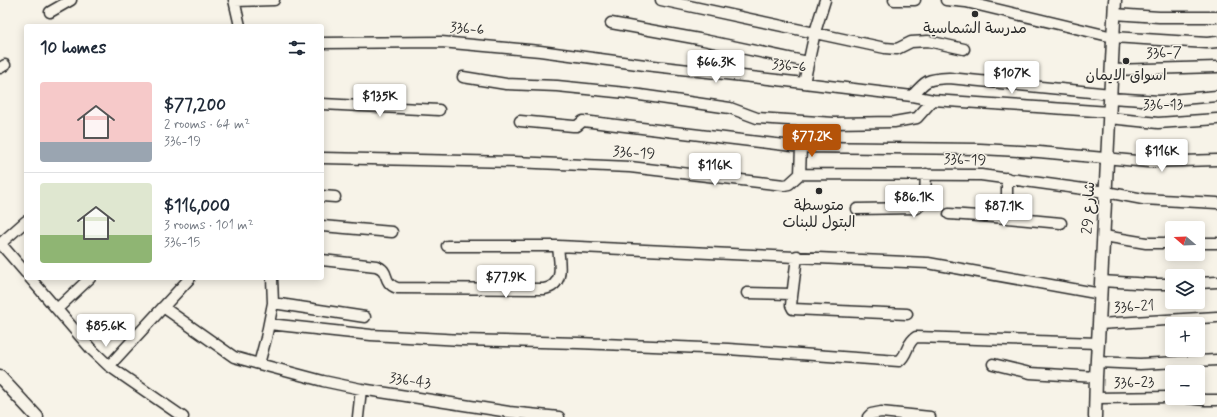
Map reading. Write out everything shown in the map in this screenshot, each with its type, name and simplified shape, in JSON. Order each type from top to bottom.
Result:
[{"type":"street","points":[[50,12],[71,0]]},
{"type":"street","points":[[240,24],[235,0],[274,0]]},
{"type":"street","points":[[661,0],[885,48],[897,49],[911,42],[928,41],[964,49]]},
{"type":"street","points":[[804,83],[815,32],[824,0]]},
{"type":"street","points":[[894,0],[915,0]]},
{"type":"street","name":"336-7","points":[[946,0],[966,2],[1113,37],[1207,43],[1217,42]]},
{"type":"street","name":"شارع 29","points":[[1095,417],[1115,0]]},
{"type":"street","points":[[1114,14],[1160,17],[1217,17]]},
{"type":"street","points":[[611,23],[700,39],[808,62]]},
{"type":"street","name":"336-6","points":[[324,43],[441,42],[540,51],[645,65],[912,96],[933,100],[1109,115]]},
{"type":"street","name":"336-7","points":[[1112,70],[1217,67]]},
{"type":"street","points":[[463,77],[506,84],[557,86],[626,93],[730,108],[757,118],[834,123],[894,122],[917,118],[933,100]]},
{"type":"street","points":[[912,96],[922,85],[932,78],[949,78],[1159,101],[1217,96]]},
{"type":"street","points":[[324,104],[439,110]]},
{"type":"street","name":"336-13","points":[[1109,115],[1158,123],[1217,119]]},
{"type":"street","points":[[520,121],[577,126],[583,121],[801,147],[980,149],[1108,157],[1148,162],[1217,160]]},
{"type":"street","points":[[800,174],[801,147]]},
{"type":"street","name":"336-19","points":[[324,158],[514,162],[630,167],[784,185],[789,184],[800,174],[981,175],[1106,192],[1143,199],[1217,203]]},
{"type":"street","points":[[857,209],[917,208],[922,205],[924,199],[926,174]]},
{"type":"street","points":[[1007,178],[1007,218]]},
{"type":"street","points":[[324,196],[335,197]]},
{"type":"street","points":[[949,214],[1061,223]]},
{"type":"street","points":[[24,224],[0,243],[24,271]]},
{"type":"street","points":[[324,226],[392,232]]},
{"type":"street","points":[[1104,236],[1146,243],[1165,243]]},
{"type":"street","points":[[1205,243],[1217,243]]},
{"type":"street","points":[[447,246],[558,246],[928,263],[1101,294]]},
{"type":"street","points":[[324,260],[382,268],[390,285],[397,288],[544,288],[555,285],[559,276],[558,246]]},
{"type":"street","points":[[797,256],[790,305],[793,309],[907,314]]},
{"type":"street","points":[[32,280],[91,349],[109,366],[183,417]]},
{"type":"street","points":[[57,309],[88,280]]},
{"type":"street","points":[[109,366],[188,280]]},
{"type":"street","points":[[259,364],[273,303],[272,280]]},
{"type":"street","points":[[1101,282],[1165,284]]},
{"type":"street","points":[[1205,283],[1217,282]]},
{"type":"street","points":[[747,293],[792,294]]},
{"type":"street","points":[[273,303],[365,317]]},
{"type":"street","name":"336-43","points":[[163,307],[234,357],[259,364],[323,381],[361,389],[509,414],[559,417]]},
{"type":"street","name":"336-21","points":[[1099,324],[1217,317]]},
{"type":"street","points":[[269,324],[370,334],[462,340],[578,343],[899,360],[904,356],[911,340],[916,337],[1098,343]]},
{"type":"street","points":[[1097,362],[1140,364],[1217,360]]},
{"type":"street","points":[[993,364],[1030,373],[1096,377]]},
{"type":"street","points":[[0,377],[37,417]]},
{"type":"street","points":[[358,417],[361,389]]},
{"type":"street","name":"336-23","points":[[1096,398],[1165,398]]},
{"type":"street","points":[[1205,400],[1217,400]]},
{"type":"street","points":[[868,417],[871,414],[881,412],[930,417]]},
{"type":"place","name":"مدرسة الشماسية","points":[[975,14]]},
{"type":"place","name":"اسواق الايمان","points":[[1126,61]]},
{"type":"place","name":"متوسطة البتول للبنات","points":[[819,191]]}]
